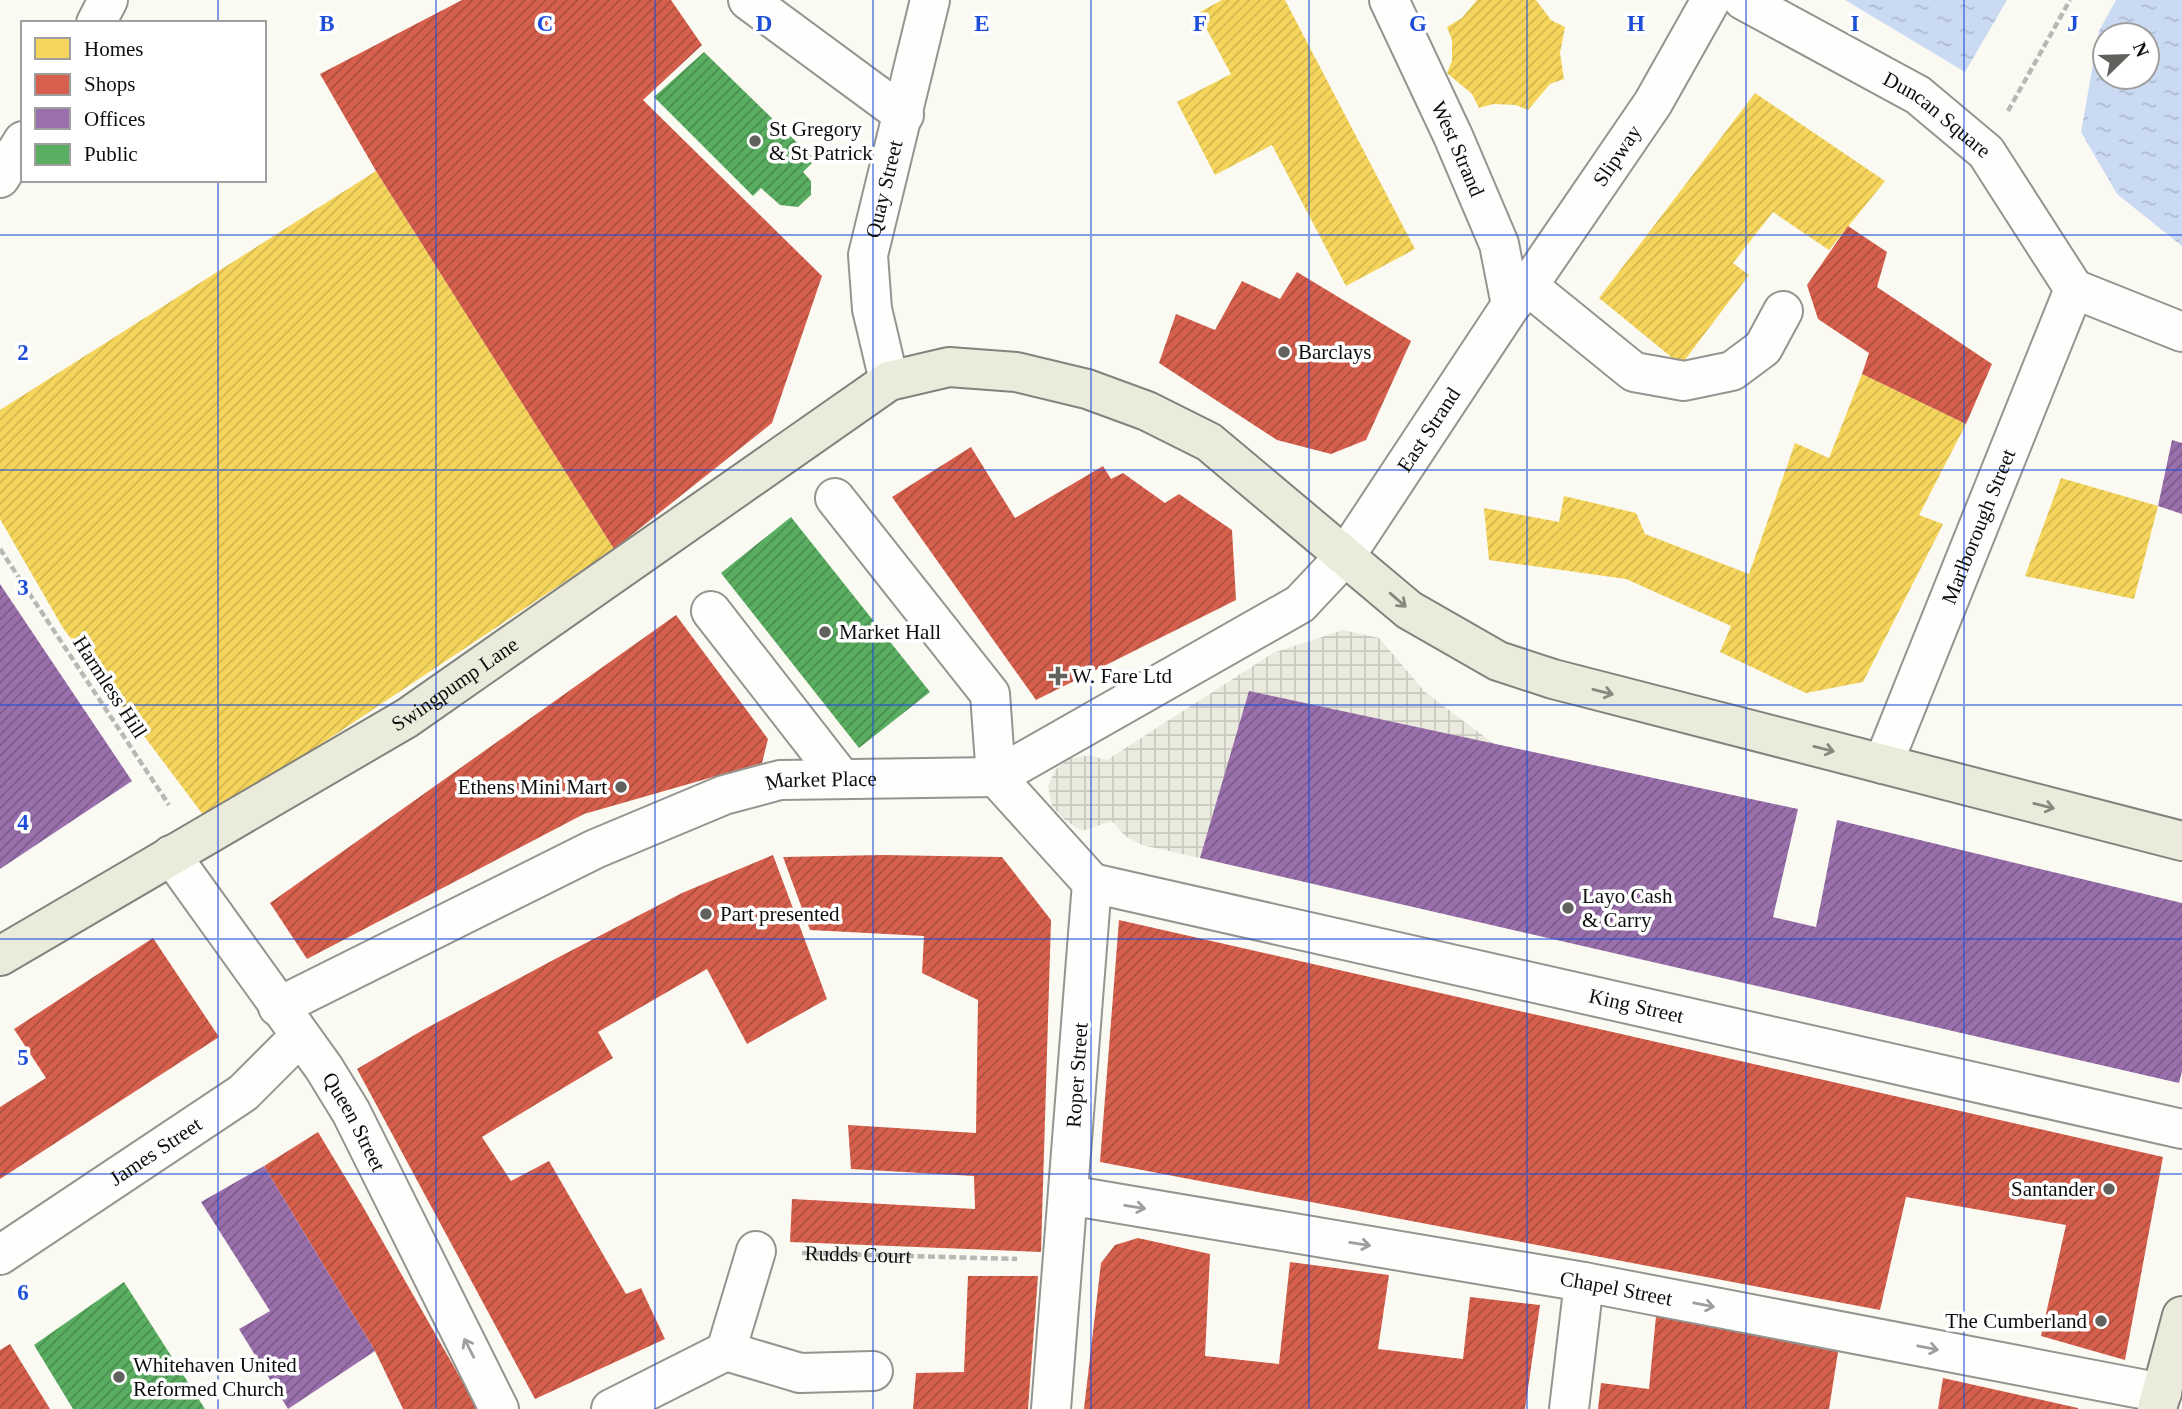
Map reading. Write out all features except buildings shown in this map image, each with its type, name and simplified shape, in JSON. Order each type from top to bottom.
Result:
[{"type":"main road","points":[[889,381],[949,367],[1016,372],[1087,389],[1147,411],[1209,442],[1409,610],[1498,661],[1553,679],[2182,841]]},
{"type":"main road","name":"Swingpump Lane","points":[[0,957],[407,718],[889,381]]},
{"type":"main road","points":[[2160,1401],[2182,1316]]},
{"type":"street","points":[[97,21],[108,0]]},
{"type":"street","points":[[748,0],[904,115]]},
{"type":"street","name":"Quay Street","points":[[889,381],[872,309],[868,255],[930,0]]},
{"type":"street","name":"West Strand","points":[[1389,0],[1520,296]]},
{"type":"street","name":"Slipway","points":[[1520,296],[1653,103],[1712,0]]},
{"type":"street","name":"Duncan Square","points":[[1743,0],[1918,95],[1986,152],[2074,289]]},
{"type":"street","points":[[0,178],[21,144]]},
{"type":"street","points":[[2074,289],[2182,332]]},
{"type":"street","name":"Marlborough Street","points":[[1884,764],[2074,289]]},
{"type":"street","points":[[1520,296],[1634,372],[1684,381],[1732,372],[1763,348],[1783,311]]},
{"type":"street","name":"East Strand","points":[[1346,555],[1520,296]]},
{"type":"street","points":[[835,498],[989,694],[996,777],[1092,883]]},
{"type":"street","name":"Market Place","points":[[289,1022],[595,849],[723,795],[780,780],[996,777],[1300,604],[1346,555]]},
{"type":"street","points":[[711,611],[841,778]]},
{"type":"street","name":"Queen Street","points":[[183,849],[289,1022],[351,1112],[499,1409]]},
{"type":"street","name":"King Street","points":[[1092,883],[2182,1129]]},
{"type":"street","name":"Roper Street","points":[[1051,1409],[1092,883]]},
{"type":"street","name":"James Street","points":[[0,1255],[243,1093],[289,1022]]},
{"type":"street","name":"Chapel Street","points":[[1068,1195],[1584,1282],[2160,1401]]},
{"type":"street","points":[[726,1351],[756,1251]]},
{"type":"street","points":[[1569,1409],[1584,1282]]},
{"type":"street","points":[[611,1409],[726,1351],[800,1373],[873,1371]]},
{"type":"path","points":[[1986,152],[2070,0]]},
{"type":"path","name":"Harmless Hill","points":[[0,549],[183,849]]},
{"type":"path","name":"Rudds Court","points":[[756,1251],[1063,1260]]},
{"type":"shaded area","points":[[1343,630],[1379,638],[1425,692],[1494,744],[1200,858],[1142,845],[1125,836],[1112,821],[1082,831],[1065,820],[1052,806],[1048,786],[1055,770],[1069,759],[1089,755],[1107,760],[1273,653]]},
{"type":"water","points":[[1845,0],[2007,0],[1965,72]]},
{"type":"water","points":[[2116,0],[2182,0],[2182,246],[2117,194],[2081,132],[2091,76],[2091,91],[2161,91],[2161,21],[2104,21]]},
{"type":"place","name":"St Gregory & St Patrick","points":[[755,141]]},
{"type":"place","name":"Barclays","points":[[1284,352]]},
{"type":"place","name":"Market Hall","points":[[825,632]]},
{"type":"place","name":"W. Fare Ltd","points":[[1058,676]]},
{"type":"place","name":"Ethens Mini Mart","points":[[621,787]]},
{"type":"place","name":"Layo Cash & Carry","points":[[1568,908]]},
{"type":"place","name":"Part presented","points":[[706,914]]},
{"type":"place","name":"Santander","points":[[2109,1189]]},
{"type":"place","name":"The Cumberland","points":[[2101,1321]]},
{"type":"place","name":"Whitehaven United Reformed Church","points":[[119,1377]]}]
